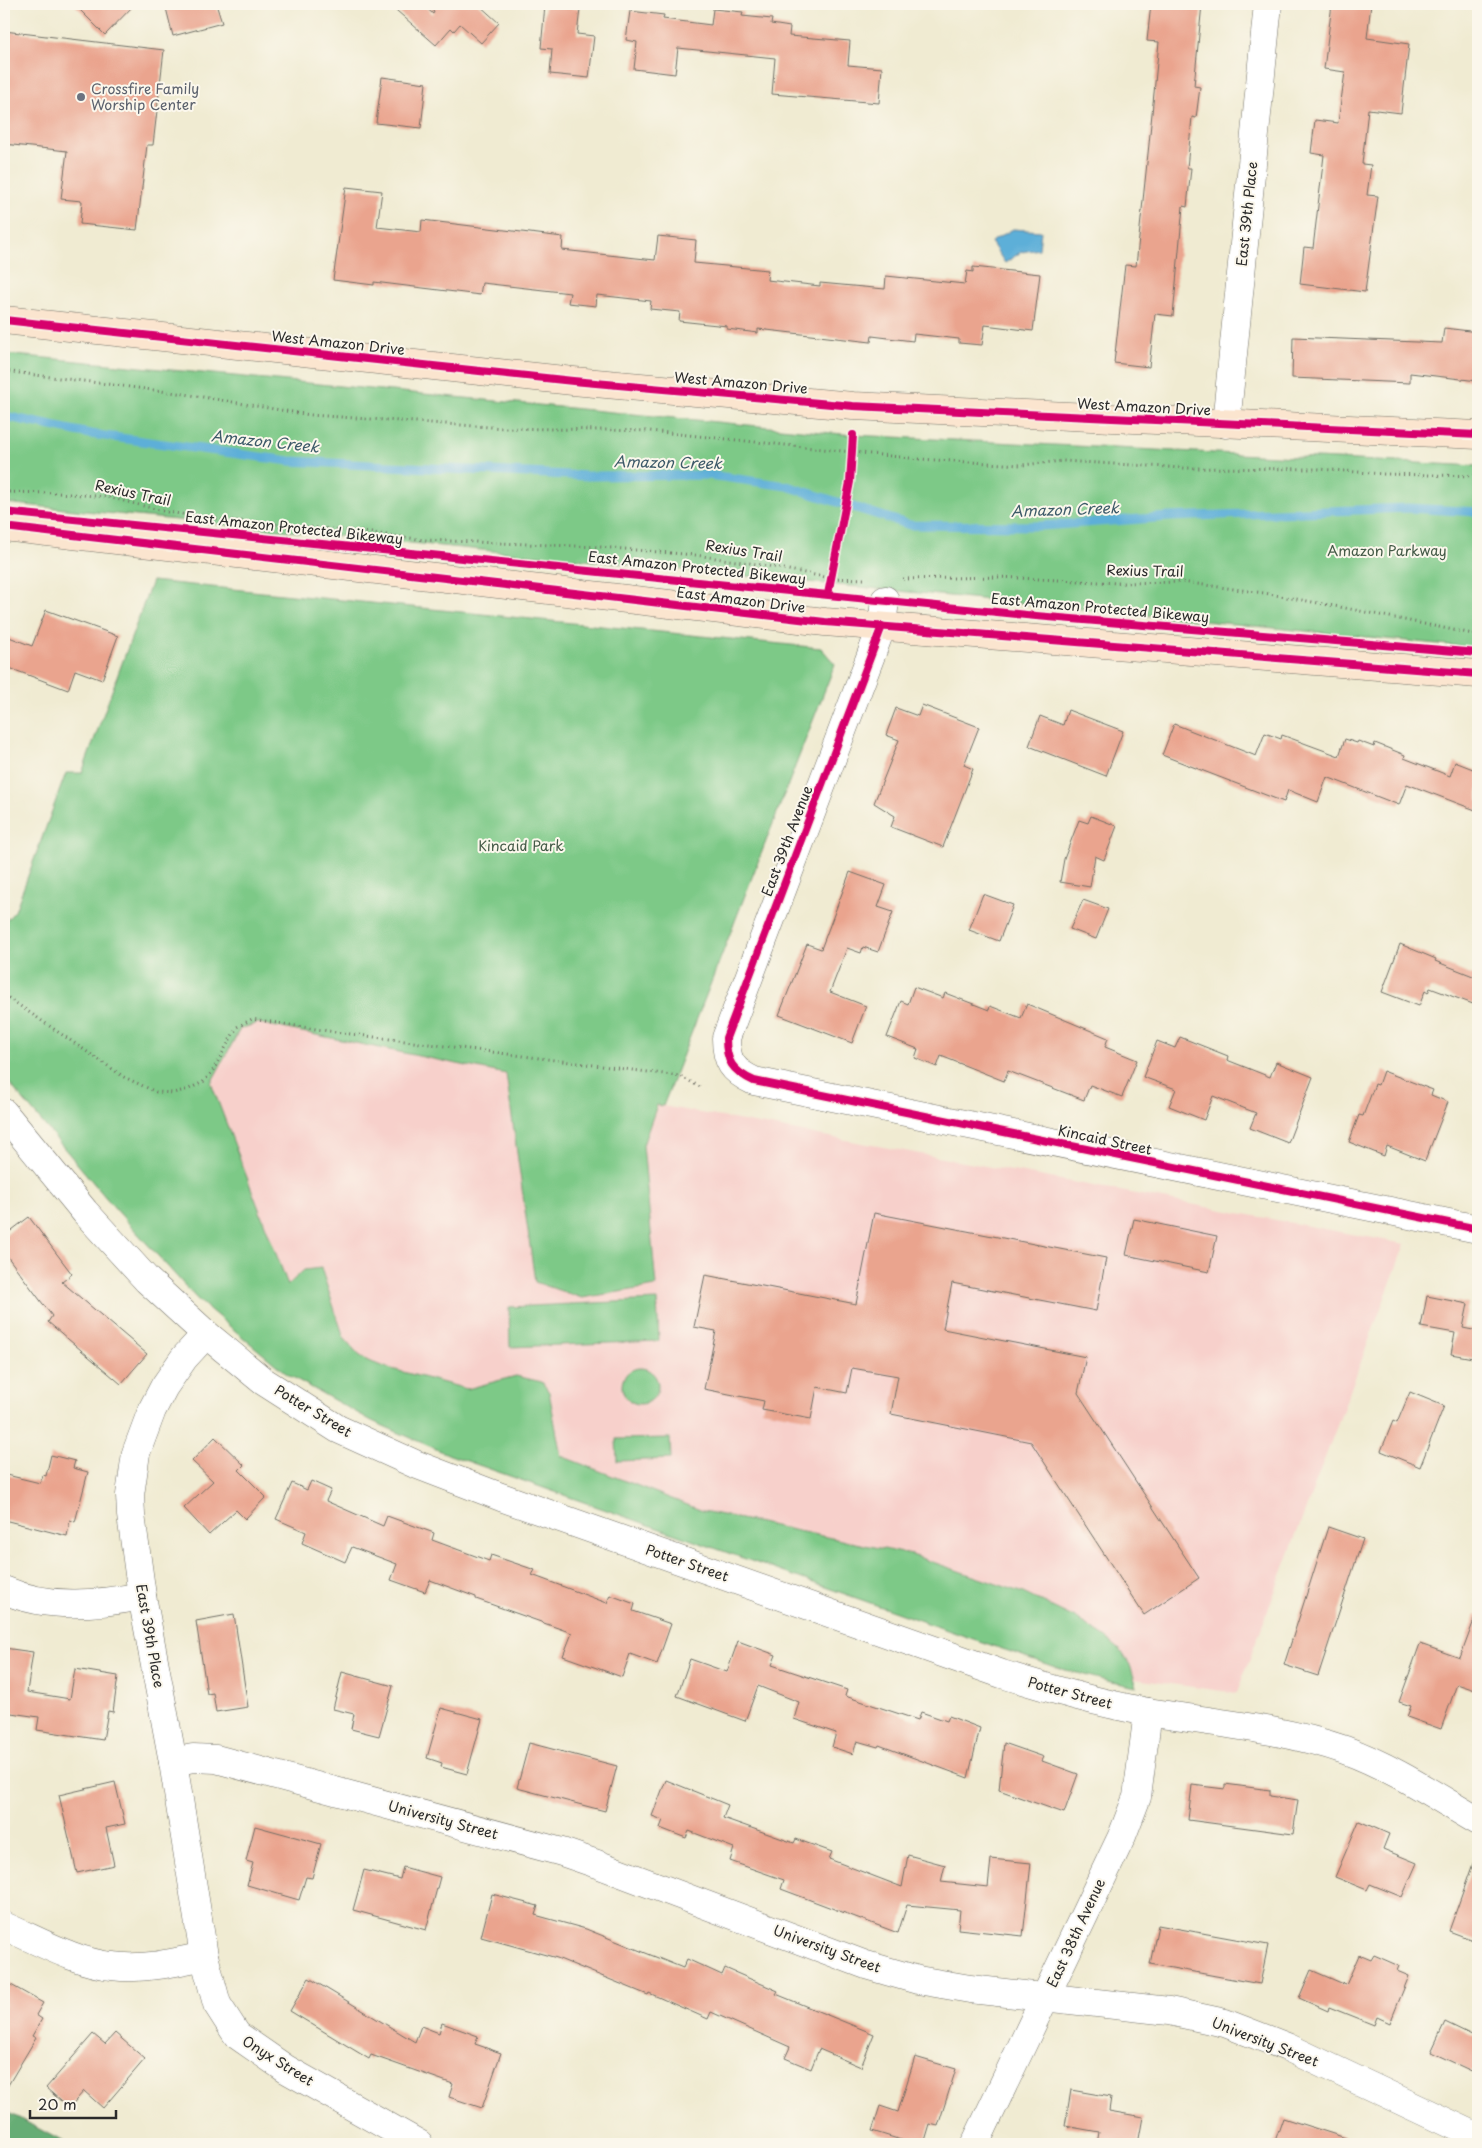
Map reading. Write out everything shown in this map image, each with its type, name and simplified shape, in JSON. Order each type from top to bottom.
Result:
[{"type":"main road","name":"West Amazon Drive","points":[[4,320],[573,381],[844,405],[1478,435]]},
{"type":"main road","name":"East Amazon Drive","points":[[4,527],[824,622],[1478,674]]},
{"type":"street","name":"East 39th Place","points":[[1226,424],[1268,4]]},
{"type":"street","name":"East 39th Avenue","points":[[732,1065],[726,1052],[726,1038],[882,626],[884,586]]},
{"type":"street","name":"Kincaid Street","points":[[732,1065],[741,1075],[754,1081],[1478,1229]]},
{"type":"street","name":"Potter Street","points":[[4,1113],[85,1212],[147,1280],[206,1334],[264,1382],[338,1429],[415,1464],[510,1500],[1002,1674],[1079,1698],[1148,1712],[1244,1725],[1294,1735],[1345,1750],[1394,1772],[1478,1821]]},
{"type":"street","name":"East 39th Place","points":[[204,1956],[173,1762],[142,1596],[131,1515],[132,1475],[136,1453],[152,1410],[164,1387],[184,1358],[206,1334]]},
{"type":"street","points":[[4,1590],[33,1599],[78,1604],[102,1604],[142,1596]]},
{"type":"street","name":"East 38th Avenue","points":[[975,2144],[1122,1836],[1137,1797],[1148,1712]]},
{"type":"street","name":"University Street","points":[[173,1762],[193,1758],[216,1759],[562,1852],[866,1964],[918,1980],[970,1989],[1169,2011],[1225,2023],[1288,2047],[1478,2137]]},
{"type":"street","points":[[4,1926],[76,1956],[111,1966],[133,1967],[166,1964],[204,1956]]},
{"type":"street","name":"Onyx Street","points":[[204,1956],[217,2004],[237,2035],[286,2069],[419,2144]]},
{"type":"path","points":[[4,371],[185,394],[310,415],[505,428],[650,431],[919,459],[1021,465],[1063,461],[1184,468],[1319,469],[1384,474],[1478,476]]},
{"type":"path","points":[[851,462],[852,444]]},
{"type":"path","points":[[829,582],[832,569]]},
{"type":"path","points":[[4,995],[124,1077],[156,1092],[173,1093],[189,1089],[203,1082],[212,1072],[237,1027],[252,1019],[335,1032],[672,1075],[692,1081],[702,1088]]},
{"type":"shaded area","points":[[258,1023],[663,1106],[1405,1244],[1237,1693],[1134,1679],[1130,1665],[1121,1651],[1105,1637],[1077,1619],[1023,1593],[912,1555],[703,1511],[561,1456],[393,1398],[288,1286],[211,1083],[240,1028]]},
{"type":"green space","name":"Amazon Parkway","points":[[4,354],[853,435],[1478,466],[1478,648],[4,503]]},
{"type":"green space","name":"Kincaid Park","points":[[152,581],[821,648],[835,664],[663,1106],[657,1105],[643,1145],[656,1286],[582,1298],[535,1282],[506,1074],[258,1023],[240,1029],[211,1083],[288,1285],[304,1270],[321,1268],[344,1338],[359,1355],[368,1361],[467,1389],[516,1376],[542,1382],[549,1392],[561,1456],[703,1511],[912,1555],[1023,1593],[1077,1619],[1105,1637],[1121,1651],[1130,1665],[1137,1687],[1058,1668],[950,1631],[450,1455],[372,1421],[287,1374],[197,1299],[113,1206],[4,1077],[4,923],[15,911],[66,773],[82,773]]},
{"type":"green space","points":[[657,1300],[659,1341],[510,1347],[509,1307]]},
{"type":"green space","points":[[640,1368],[647,1369],[653,1373],[657,1379],[657,1393],[653,1399],[647,1403],[640,1404],[633,1403],[627,1399],[623,1393],[622,1386],[623,1379],[627,1373],[633,1369]]},
{"type":"green space","points":[[670,1438],[671,1459],[617,1461],[616,1439]]},
{"type":"green space","points":[[4,2110],[67,2144],[4,2144]]},
{"type":"water","points":[[1013,229],[1041,231],[1039,249],[1021,252],[1005,263],[991,242]]},
{"type":"building","points":[[74,4],[135,4],[105,35]]},
{"type":"building","points":[[165,4],[216,4],[222,23],[173,36]]},
{"type":"building","points":[[389,4],[422,4],[433,14],[434,12],[425,4],[478,4],[499,23],[481,43],[460,24],[454,31],[451,28],[436,45]]},
{"type":"building","points":[[1151,4],[1202,4],[1194,86],[1200,87],[1196,118],[1192,117],[1187,168],[1191,168],[1187,207],[1183,206],[1173,316],[1155,314],[1149,367],[1114,363],[1125,265],[1136,266],[1149,144],[1159,42],[1147,41]]},
{"type":"building","points":[[1332,4],[1371,4],[1367,38],[1409,44],[1401,113],[1368,109],[1362,164],[1371,165],[1367,195],[1378,196],[1365,292],[1300,284],[1304,247],[1313,248],[1324,155],[1311,153],[1315,120],[1338,123],[1345,72],[1324,69]]},
{"type":"building","points":[[545,5],[580,9],[577,34],[594,36],[589,78],[550,74],[552,49],[541,48]]},
{"type":"building","points":[[713,9],[743,12],[742,16],[772,19],[771,24],[790,27],[789,36],[850,41],[848,65],[882,68],[879,103],[772,94],[775,58],[678,48],[675,74],[634,69],[637,42],[626,40],[630,11],[664,15],[663,19],[711,25]]},
{"type":"building","name":"Crossfire Family Worship Center","points":[[4,31],[164,50],[153,145],[147,145],[137,230],[80,224],[82,201],[61,199],[67,151],[4,144]]},
{"type":"building","points":[[382,77],[426,83],[421,128],[376,123]]},
{"type":"building","points":[[346,187],[382,191],[377,227],[421,232],[422,220],[563,237],[562,250],[655,260],[658,236],[696,240],[694,263],[768,270],[767,280],[820,286],[820,283],[885,289],[886,276],[965,284],[967,271],[973,272],[973,267],[1040,274],[1033,331],[985,325],[982,345],[959,343],[959,339],[914,334],[913,341],[872,336],[871,342],[758,329],[758,333],[727,329],[727,326],[679,321],[680,312],[650,309],[651,301],[597,295],[596,306],[568,303],[570,293],[482,283],[480,295],[374,282],[374,285],[333,280]]},
{"type":"building","points":[[1444,328],[1478,332],[1478,381],[1410,373],[1410,383],[1292,378],[1293,337],[1442,343]]},
{"type":"building","points":[[46,610],[118,636],[102,680],[75,670],[68,690],[4,666],[4,635],[32,646]]},
{"type":"building","points":[[922,705],[979,727],[964,765],[973,769],[943,847],[891,827],[895,816],[874,803],[899,740],[886,735],[896,708],[918,716]]},
{"type":"building","points":[[1068,710],[1123,731],[1106,776],[1029,746],[1040,716],[1063,725]]},
{"type":"building","points":[[1174,724],[1256,756],[1265,733],[1281,739],[1282,735],[1339,756],[1345,739],[1357,743],[1358,741],[1374,747],[1375,743],[1405,755],[1404,758],[1450,776],[1455,762],[1478,771],[1478,811],[1407,784],[1399,805],[1327,777],[1318,802],[1288,790],[1284,802],[1162,755]]},
{"type":"building","points":[[1091,816],[1117,826],[1104,860],[1095,856],[1090,887],[1060,882],[1064,859],[1079,820],[1088,823]]},
{"type":"building","points":[[850,872],[886,885],[878,907],[893,912],[878,952],[863,947],[861,953],[847,948],[830,992],[866,1006],[852,1043],[779,1015],[807,944],[821,949]]},
{"type":"building","points":[[983,894],[1013,905],[999,941],[969,930]]},
{"type":"building","points":[[1083,900],[1108,909],[1096,939],[1070,929]]},
{"type":"building","points":[[1400,944],[1436,959],[1435,961],[1478,978],[1478,991],[1473,1004],[1430,988],[1428,993],[1425,991],[1419,1006],[1382,992]]},
{"type":"building","points":[[914,987],[943,998],[945,993],[989,1010],[990,1006],[1021,1018],[1027,1004],[1108,1038],[1105,1047],[1137,1060],[1122,1097],[1090,1085],[1084,1100],[1008,1071],[1004,1081],[941,1056],[937,1067],[915,1058],[918,1049],[887,1037],[901,1001],[908,1004]]},
{"type":"building","points":[[1180,1037],[1228,1056],[1227,1060],[1270,1077],[1276,1062],[1313,1077],[1288,1143],[1250,1128],[1256,1113],[1213,1096],[1204,1120],[1169,1106],[1176,1089],[1143,1077],[1157,1041],[1175,1048]]},
{"type":"building","points":[[1383,1071],[1433,1090],[1431,1095],[1448,1102],[1425,1161],[1387,1146],[1384,1156],[1349,1142],[1359,1115],[1363,1116],[1375,1084],[1378,1085]]},
{"type":"building","points":[[874,1213],[1106,1258],[1096,1311],[952,1283],[943,1329],[1086,1357],[1078,1393],[1199,1578],[1144,1615],[1031,1442],[891,1414],[898,1376],[852,1368],[847,1393],[817,1387],[811,1419],[762,1410],[764,1401],[704,1389],[716,1331],[694,1327],[705,1275],[856,1304]]},
{"type":"building","points":[[29,1217],[72,1274],[62,1282],[147,1354],[121,1384],[48,1322],[52,1316],[4,1252],[4,1236]]},
{"type":"building","points":[[1134,1219],[1217,1236],[1209,1272],[1126,1255]]},
{"type":"building","points":[[1427,1296],[1468,1304],[1463,1328],[1478,1331],[1478,1359],[1451,1354],[1455,1333],[1421,1327]]},
{"type":"building","points":[[1410,1392],[1444,1406],[1420,1467],[1381,1451],[1393,1421],[1397,1423]]},
{"type":"building","points":[[215,1437],[244,1465],[239,1470],[266,1497],[245,1519],[236,1510],[209,1535],[184,1508],[213,1481],[192,1461]]},
{"type":"building","points":[[51,1455],[75,1461],[73,1468],[88,1472],[75,1522],[70,1520],[67,1536],[4,1520],[4,1488],[7,1475],[40,1483],[43,1475],[46,1476]]},
{"type":"building","points":[[311,1481],[331,1490],[326,1501],[383,1526],[387,1516],[434,1533],[432,1540],[489,1561],[491,1555],[535,1570],[532,1575],[607,1603],[610,1595],[635,1604],[633,1611],[671,1624],[657,1664],[630,1654],[622,1677],[563,1656],[572,1633],[476,1599],[476,1597],[430,1580],[425,1592],[391,1580],[397,1564],[352,1547],[345,1562],[302,1543],[306,1532],[276,1519],[292,1483],[307,1490]]},
{"type":"building","points":[[1328,1527],[1363,1539],[1318,1676],[1284,1665]]},
{"type":"building","points":[[234,1614],[248,1707],[216,1712],[213,1693],[207,1694],[196,1621]]},
{"type":"building","points":[[1476,1615],[1478,1616],[1478,1691],[1457,1684],[1441,1729],[1407,1717],[1411,1706],[1399,1702],[1420,1644],[1460,1658]]},
{"type":"building","points":[[738,1641],[776,1655],[772,1665],[847,1690],[845,1696],[918,1720],[921,1712],[947,1721],[949,1716],[980,1728],[968,1778],[879,1745],[878,1747],[857,1741],[853,1754],[832,1747],[836,1733],[794,1719],[799,1702],[758,1686],[745,1721],[677,1696],[690,1659],[727,1672]]},
{"type":"building","points":[[4,1648],[33,1652],[27,1692],[70,1699],[75,1669],[118,1676],[113,1712],[108,1711],[103,1740],[37,1730],[39,1717],[4,1712]]},
{"type":"building","points":[[342,1672],[393,1686],[379,1736],[351,1729],[354,1714],[333,1709]]},
{"type":"building","points":[[441,1708],[482,1719],[467,1774],[441,1767],[442,1763],[427,1758]]},
{"type":"building","points":[[529,1743],[617,1766],[605,1811],[517,1788]]},
{"type":"building","points":[[1004,1743],[1044,1757],[1042,1761],[1078,1774],[1064,1813],[999,1790]]},
{"type":"building","points":[[666,1780],[728,1805],[723,1818],[794,1843],[796,1839],[832,1852],[829,1859],[902,1887],[908,1855],[945,1865],[941,1882],[988,1887],[991,1859],[1031,1863],[1023,1936],[958,1929],[960,1910],[907,1905],[898,1933],[781,1889],[784,1880],[730,1861],[734,1848],[689,1831],[686,1838],[660,1828],[663,1820],[652,1816]]},
{"type":"building","points":[[115,1782],[125,1824],[106,1828],[114,1865],[77,1873],[59,1795]]},
{"type":"building","points":[[1225,1784],[1270,1790],[1270,1796],[1298,1800],[1293,1834],[1188,1820],[1192,1785],[1225,1789]]},
{"type":"building","points":[[1359,1821],[1389,1834],[1383,1849],[1417,1863],[1402,1897],[1370,1884],[1367,1890],[1335,1877]]},
{"type":"building","points":[[255,1826],[321,1844],[312,1878],[306,1877],[299,1900],[247,1885],[253,1863],[246,1861]]},
{"type":"building","points":[[1475,1858],[1478,1858],[1478,1942],[1449,1931]]},
{"type":"building","points":[[403,1867],[440,1877],[426,1930],[353,1910],[364,1870],[400,1879]]},
{"type":"building","points":[[492,1894],[538,1906],[535,1915],[586,1929],[683,1968],[687,1959],[722,1975],[725,1968],[778,1991],[776,1994],[874,2034],[861,2067],[819,2049],[811,2069],[785,2058],[790,2047],[711,2012],[708,2019],[649,1993],[648,1995],[557,1958],[481,1937]]},
{"type":"building","points":[[1158,1925],[1268,1945],[1260,1984],[1150,1964]]},
{"type":"building","points":[[1359,1955],[1371,1960],[1374,1955],[1399,1966],[1397,1971],[1409,1976],[1390,2023],[1377,2017],[1374,2025],[1329,2007],[1328,2011],[1299,1998],[1311,1970],[1346,1985]]},
{"type":"building","points":[[309,1978],[415,2042],[421,2026],[439,2033],[442,2023],[478,2036],[475,2044],[501,2053],[482,2108],[449,2097],[453,2084],[371,2055],[369,2059],[290,2011]]},
{"type":"building","points":[[4,1981],[43,2003],[36,2015],[42,2019],[32,2036],[36,2038],[4,2092]]},
{"type":"building","points":[[1445,2022],[1478,2038],[1478,2074],[1431,2052]]},
{"type":"building","points":[[115,2033],[145,2059],[103,2108],[84,2091],[69,2108],[46,2088],[93,2034],[105,2044]]},
{"type":"building","points":[[915,2057],[956,2069],[938,2126],[930,2124],[924,2144],[914,2144],[872,2131],[880,2106],[898,2112]]},
{"type":"building","points":[[1071,2090],[1111,2097],[1109,2111],[1143,2117],[1138,2144],[1097,2144],[1099,2132],[1065,2126]]},
{"type":"building","points":[[1283,2118],[1349,2139],[1348,2144],[1274,2144]]},
{"type":"waterway","name":"Amazon Creek","points":[[4,416],[90,434],[290,461],[587,476],[709,475],[787,486],[910,525],[1041,526],[1169,517],[1409,508],[1478,512]]},
{"type":"cycle path","points":[[4,320],[573,381],[853,406],[1478,435]]},
{"type":"cycle path","points":[[828,594],[850,482],[853,435]]},
{"type":"cycle path","name":"East Amazon Protected Bikeway","points":[[4,512],[1036,616],[1478,653]]},
{"type":"cycle path","points":[[4,527],[825,622],[1478,674]]},
{"type":"cycle path","points":[[882,626],[726,1038],[727,1053],[735,1069],[754,1081],[1478,1229]]},
{"type":"place","name":"Crossfire Family Worship Center","points":[[81,97]]}]
